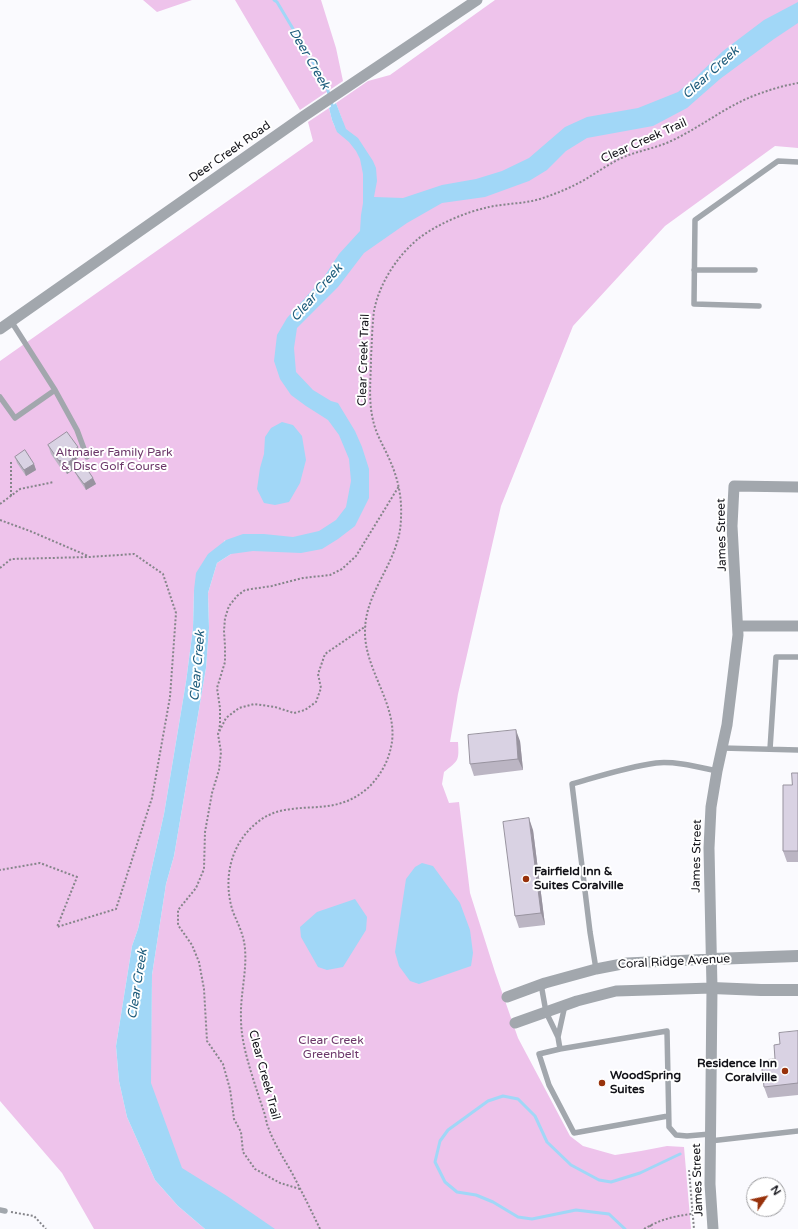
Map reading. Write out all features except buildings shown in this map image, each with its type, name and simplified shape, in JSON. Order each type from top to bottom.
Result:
[{"type":"street","name":"Deer Creek Road","points":[[0,329],[304,116],[477,0]]},
{"type":"street","name":"James Street","points":[[713,1229],[710,1184],[712,959],[709,848],[711,807],[727,725],[738,635],[732,526],[734,486],[798,487]]},
{"type":"street","points":[[738,626],[798,626]]},
{"type":"street","name":"Coral Ridge Avenue","points":[[507,997],[541,984],[596,969],[627,963],[798,956]]},
{"type":"street","points":[[515,1023],[566,1005],[616,991],[712,988],[798,990]]},
{"type":"lane","points":[[759,306],[694,304],[695,220],[778,161],[798,162]]},
{"type":"lane","points":[[694,270],[755,270]]},
{"type":"lane","points":[[11,321],[55,390],[78,430],[87,457]]},
{"type":"lane","points":[[0,397],[15,418],[55,390]]},
{"type":"lane","points":[[770,750],[776,657],[798,657]]},
{"type":"lane","points":[[722,748],[798,750]]},
{"type":"lane","points":[[596,969],[572,784],[617,770],[657,763],[687,765],[717,771]]},
{"type":"lane","points":[[541,984],[546,1012],[558,1037],[560,1049]]},
{"type":"lane","points":[[558,1037],[566,1005]]},
{"type":"lane","points":[[668,1116],[574,1133],[549,1085],[539,1054],[560,1049],[667,1031],[668,1116],[669,1127],[676,1135],[710,1138],[798,1131]]},
{"type":"path","name":"Clear Creek Trail","points":[[320,1229],[267,1125],[244,1045],[240,1018],[246,966],[245,947],[242,931],[232,908],[228,879],[230,862],[237,844],[262,818],[280,811],[334,805],[348,801],[361,794],[375,782],[384,768],[390,753],[393,741],[390,712],[368,658],[365,637],[369,603],[394,552],[399,537],[402,512],[399,486],[392,464],[378,437],[373,421],[370,398],[372,326],[375,306],[385,280],[401,256],[418,239],[439,225],[489,207],[537,200],[560,193],[616,160],[637,151],[656,147],[670,141],[746,99],[798,83]]},
{"type":"path","points":[[11,461],[11,496]]},
{"type":"path","points":[[0,504],[20,489],[54,482]]},
{"type":"path","points":[[300,1189],[280,1183],[254,1170],[243,1152],[241,1132],[234,1119],[230,1090],[223,1064],[207,1041],[204,989],[199,962],[192,945],[178,925],[178,910],[196,888],[204,869],[205,832],[221,752],[218,734],[220,724],[220,708],[217,688],[224,662],[226,646],[224,631],[225,618],[229,606],[237,596],[245,590],[272,586],[303,578],[330,575],[342,569],[356,556],[399,486]]},
{"type":"path","points":[[0,520],[30,531],[89,557]]},
{"type":"path","points":[[0,568],[11,559],[134,554],[163,574],[176,613],[170,697],[152,798],[116,909],[57,927],[77,877],[40,863],[0,870]]},
{"type":"path","points":[[218,734],[226,718],[239,708],[254,704],[275,707],[294,713],[305,710],[316,702],[321,688],[318,674],[325,654],[366,626]]},
{"type":"path","points":[[689,1170],[694,1229]]},
{"type":"path","points":[[3,1211],[34,1216],[46,1229]]},
{"type":"path","points":[[644,1229],[661,1220],[692,1214]]},
{"type":"path","points":[[650,1225],[652,1229]]},
{"type":"green space","points":[[143,0],[192,0],[157,12]]},
{"type":"green space","points":[[235,0],[321,0],[336,48],[343,81],[300,110]]},
{"type":"green space","name":"Clear Creek Greenbelt","points":[[495,0],[798,0],[798,148],[775,146],[665,226],[573,326],[501,506],[458,694],[450,742],[458,742],[458,757],[453,765],[444,772],[442,784],[449,803],[459,802],[470,893],[518,1038],[570,1136],[583,1146],[615,1155],[667,1146],[684,1147],[691,1229],[271,1229],[181,1182],[145,1090],[151,1039],[152,975],[166,884],[174,856],[206,668],[209,628],[208,593],[217,563],[231,554],[225,540],[194,590],[193,628],[186,682],[164,814],[138,929],[132,946],[116,1046],[119,1081],[127,1117],[155,1180],[178,1206],[205,1229],[94,1229],[62,1173],[0,1101],[0,361],[313,141],[308,122],[329,108],[335,127],[343,122],[336,103],[368,81],[390,75]]},
{"type":"water","name":"Clear Creek","points":[[798,2],[798,23],[720,79],[687,108],[653,126],[587,138],[566,151],[547,170],[529,181],[485,197],[442,203],[407,223],[364,253],[338,287],[297,328],[294,348],[296,372],[313,390],[331,401],[338,403],[355,431],[369,469],[369,498],[355,526],[322,549],[301,553],[253,551],[231,554],[217,563],[208,593],[209,628],[206,668],[174,856],[166,884],[152,975],[151,1083],[182,1168],[227,1196],[275,1229],[205,1229],[178,1206],[155,1180],[127,1117],[119,1081],[116,1046],[132,946],[138,929],[164,814],[186,682],[193,628],[196,573],[208,554],[226,540],[243,534],[264,534],[293,537],[319,531],[336,520],[346,507],[351,481],[349,459],[339,435],[328,420],[291,395],[280,379],[274,361],[277,335],[287,318],[324,277],[339,254],[360,231],[363,203],[363,174],[360,159],[349,142],[337,132],[329,108],[336,103],[346,129],[358,138],[373,161],[376,168],[377,181],[374,197],[403,198],[442,185],[476,179],[502,171],[529,158],[565,127],[587,117],[638,108],[678,92],[723,51],[764,20]]},
{"type":"water","points":[[282,422],[293,425],[302,436],[306,460],[300,483],[289,502],[275,505],[264,503],[257,489],[264,454],[265,437],[271,428]]},
{"type":"water","points":[[422,863],[433,866],[460,903],[470,930],[473,953],[471,966],[419,984],[410,981],[399,966],[395,952],[406,879],[415,867]]},
{"type":"water","points":[[355,899],[367,917],[366,930],[343,967],[327,970],[318,967],[301,937],[300,927],[317,912]]},
{"type":"waterway","name":"Deer Creek","points":[[274,0],[277,2],[326,84],[333,108]]},
{"type":"waterway","points":[[625,1229],[609,1214],[576,1210],[532,1219],[518,1217],[493,1202],[476,1195],[457,1192],[445,1182],[435,1162],[440,1141],[448,1130],[488,1101],[503,1096],[518,1099],[535,1116],[547,1142],[571,1165],[599,1180],[611,1182],[640,1173],[680,1154]]},
{"type":"place","name":"Fairfield Inn & Suites Coralville","points":[[526,879]]},
{"type":"place","name":"Residence Inn Coralville","points":[[785,1071]]},
{"type":"place","name":"WoodSpring Suites","points":[[602,1083]]},
{"type":"park label","name":"Altmaier Family Park & Disc Golf Course","points":[[114,460]]}]
